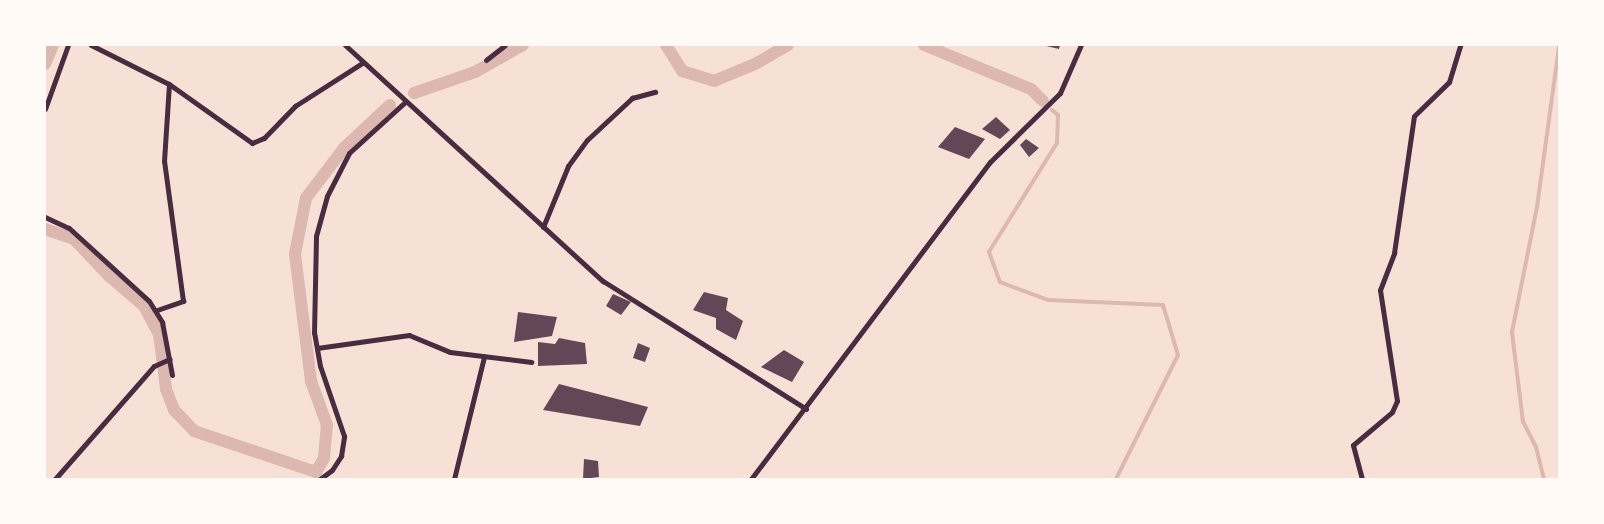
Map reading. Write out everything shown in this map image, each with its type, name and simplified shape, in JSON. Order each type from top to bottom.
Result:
[{"type":"street","points":[[45,109],[68,45]]},
{"type":"street","points":[[91,45],[169,84],[245,140],[257,143],[283,115],[362,63]]},
{"type":"street","points":[[345,45],[362,63],[603,281],[806,409]]},
{"type":"street","points":[[486,60],[505,45]]},
{"type":"street","points":[[752,479],[990,162],[1060,93],[1081,45]]},
{"type":"street","points":[[1362,479],[1353,445],[1392,412],[1397,401],[1380,290],[1394,253],[1414,116],[1449,82],[1460,45]]},
{"type":"street","points":[[157,310],[183,301],[164,161],[169,84]]},
{"type":"street","points":[[543,227],[568,166],[587,140],[632,98],[655,92]]},
{"type":"street","points":[[320,479],[332,470],[341,456],[344,436],[317,348],[313,256],[327,196],[349,153],[405,102]]},
{"type":"street","points":[[45,217],[69,228],[157,310],[172,375]]},
{"type":"street","points":[[317,348],[409,335],[441,350],[531,362]]},
{"type":"street","points":[[454,479],[484,357]]},
{"type":"street","points":[[55,479],[154,366],[170,359]]},
{"type":"building","points":[[1042,45],[1060,45],[1059,49]]},
{"type":"building","points":[[996,117],[1010,130],[1000,139],[982,129]]},
{"type":"building","points":[[955,127],[985,139],[969,159],[938,147]]},
{"type":"building","points":[[1026,139],[1039,148],[1029,157],[1020,145]]},
{"type":"building","points":[[704,292],[728,298],[726,310],[743,321],[736,340],[716,329],[716,318],[693,310]]},
{"type":"building","points":[[613,294],[631,302],[621,315],[606,306]]},
{"type":"building","points":[[518,312],[557,317],[552,336],[514,342]]},
{"type":"building","points":[[559,338],[585,343],[587,364],[538,366],[538,342],[555,344]]},
{"type":"building","points":[[638,343],[650,348],[645,362],[633,358]]},
{"type":"building","points":[[784,350],[804,362],[792,382],[761,367]]},
{"type":"building","points":[[559,384],[648,407],[640,426],[543,410]]},
{"type":"building","points":[[584,459],[598,461],[599,477],[583,479]]},
{"type":"waterway","points":[[45,64],[53,45]]},
{"type":"waterway","points":[[414,93],[475,72],[523,45]]},
{"type":"waterway","points":[[666,45],[682,71],[714,81],[755,64],[788,45]]},
{"type":"waterway","points":[[924,45],[1031,89],[1043,101]]},
{"type":"waterway","points":[[1544,479],[1536,447],[1523,422],[1512,332],[1537,207],[1559,46]]},
{"type":"waterway","points":[[45,229],[74,239],[109,276],[144,306],[159,334],[166,389],[174,410],[194,431],[316,472],[324,458],[327,425],[311,381],[295,254],[306,198],[344,148],[390,105]]},
{"type":"waterway","points":[[1052,110],[1058,115],[1057,143],[989,252],[1000,282],[1048,300],[1163,305],[1178,355],[1116,479]]}]
